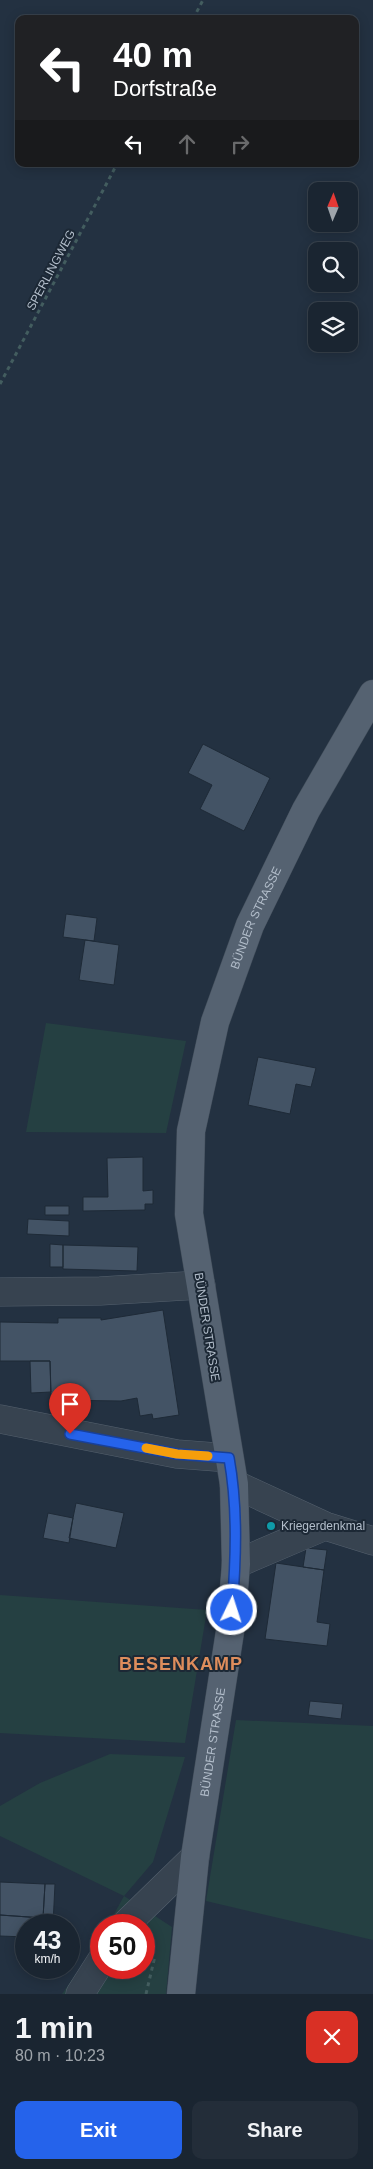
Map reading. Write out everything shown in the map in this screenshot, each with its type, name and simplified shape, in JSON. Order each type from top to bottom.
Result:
[{"type":"main road","name":"BÜNDER STRASSE","points":[[181,1994],[195,1858],[231,1625],[236,1564],[234,1484],[188,1214],[191,1131],[215,1022],[254,916],[306,810],[373,694]]},
{"type":"street","points":[[0,1292],[100,1291],[201,1285]]},
{"type":"street","points":[[0,1419],[177,1454],[229,1458]]},
{"type":"street","points":[[234,1484],[325,1526],[373,1541]]},
{"type":"street","points":[[236,1564],[325,1526]]},
{"type":"street","points":[[136,1914],[195,1858]]},
{"type":"street","points":[[80,1994],[90,1978]]},
{"type":"path","points":[[195,15],[203,0]]},
{"type":"path","name":"SPERLINGWEG","points":[[0,384],[114,167]]},
{"type":"green space","points":[[46,1023],[186,1041],[166,1133],[26,1132]]},
{"type":"green space","points":[[0,1595],[207,1610],[185,1743],[0,1733]]},
{"type":"green space","points":[[236,1720],[373,1726],[373,1940],[206,1901]]},
{"type":"green space","points":[[110,1754],[185,1757],[153,1862],[124,1896],[0,1836],[0,1806],[40,1783]]},
{"type":"green space","points":[[124,1896],[152,1914],[114,1914]]},
{"type":"green space","points":[[155,1916],[172,1927],[166,1994],[62,1994],[72,1979],[80,1979],[80,1968],[90,1954],[90,1979],[155,1979]]},
{"type":"building","points":[[203,744],[270,778],[244,831],[200,809],[212,785],[188,773]]},
{"type":"building","points":[[66,914],[97,918],[94,941],[63,937]]},
{"type":"building","points":[[85,940],[119,945],[114,985],[79,980]]},
{"type":"building","points":[[258,1057],[316,1068],[311,1087],[296,1084],[290,1114],[248,1105]]},
{"type":"building","points":[[143,1157],[143,1191],[153,1190],[153,1204],[145,1204],[145,1210],[83,1211],[83,1197],[108,1197],[107,1158]]},
{"type":"building","points":[[45,1206],[69,1206],[69,1215],[45,1215]]},
{"type":"building","points":[[28,1219],[69,1221],[69,1236],[27,1234]]},
{"type":"building","points":[[50,1244],[63,1245],[63,1267],[50,1267]]},
{"type":"building","points":[[63,1245],[138,1247],[137,1271],[63,1269]]},
{"type":"building","points":[[163,1310],[179,1415],[153,1419],[152,1414],[140,1416],[137,1398],[121,1401],[51,1400],[50,1361],[0,1361],[0,1322],[58,1323],[58,1318],[101,1318],[101,1320]]},
{"type":"building","points":[[30,1361],[50,1361],[51,1392],[31,1393]]},
{"type":"building","points":[[76,1503],[124,1513],[116,1548],[69,1538]]},
{"type":"building","points":[[48,1513],[73,1518],[69,1543],[43,1538]]},
{"type":"building","points":[[306,1548],[327,1550],[324,1570],[303,1567]]},
{"type":"building","points":[[276,1563],[324,1570],[317,1622],[330,1624],[327,1646],[265,1639]]},
{"type":"building","points":[[310,1701],[343,1704],[341,1719],[308,1715]]},
{"type":"building","points":[[0,1882],[45,1884],[43,1914],[0,1915]]},
{"type":"building","points":[[45,1884],[55,1884],[54,1914],[43,1914]]},
{"type":"building","points":[[0,1915],[15,1916],[15,1937],[0,1936]]},
{"type":"slow traffic","points":[[146,1448],[177,1454],[208,1456]]},
{"type":"place","name":"Kriegerdenkmal","points":[[271,1526]]},
{"type":"district","name":"BESENKAMP","points":[[181,1664]]},
{"type":"route","points":[[70,1434],[177,1454],[229,1458],[234,1484],[236,1535],[236,1564],[232,1610]]}]
